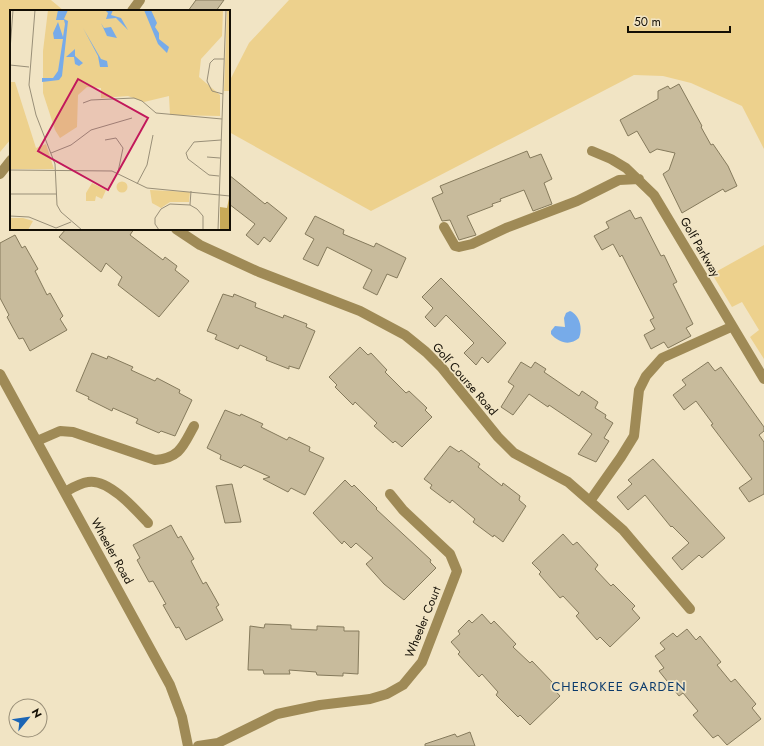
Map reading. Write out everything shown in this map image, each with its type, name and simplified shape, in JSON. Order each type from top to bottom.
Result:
[{"type":"street","points":[[133,10],[140,0]]},
{"type":"street","name":"Golf Parkway","points":[[592,151],[611,158],[639,179],[654,195],[764,379]]},
{"type":"street","points":[[0,174],[10,161]]},
{"type":"street","points":[[444,227],[455,246],[459,247],[472,244],[506,228],[577,201],[619,180],[639,179]]},
{"type":"street","name":"Golf Course Road","points":[[178,230],[200,245],[259,272],[360,310],[405,335],[426,352],[442,368],[498,437],[514,453],[568,482],[623,530],[690,609]]},
{"type":"street","points":[[590,501],[634,436],[639,390],[646,376],[662,358],[732,327]]},
{"type":"street","name":"Wheeler Road","points":[[0,374],[170,685],[182,717],[188,746]]},
{"type":"street","points":[[37,441],[60,431],[73,432],[155,460],[161,460],[175,455],[184,444],[194,426]]},
{"type":"street","points":[[65,492],[86,482],[96,482],[124,500],[148,523]]},
{"type":"street","name":"Wheeler Court","points":[[198,746],[218,743],[277,714],[295,709],[370,699],[387,694],[403,685],[411,677],[422,662],[457,571],[450,554],[403,510],[390,494]]},
{"type":"shaded area","points":[[0,0],[51,0],[63,10],[10,10],[10,140],[0,152]]},
{"type":"shaded area","points":[[289,0],[764,0],[764,149],[742,106],[691,83],[663,76],[634,75],[371,211],[230,133],[230,80],[249,43]]},
{"type":"shaded area","points":[[764,245],[764,359],[750,337],[759,330],[742,302],[732,307],[712,274]]},
{"type":"water","points":[[570,311],[578,319],[581,331],[579,338],[568,343],[557,340],[551,334],[551,331],[555,326],[565,327],[564,318],[566,313]]},
{"type":"building","points":[[196,0],[224,0],[217,10],[189,10]]},
{"type":"building","points":[[679,84],[711,145],[713,144],[728,166],[737,186],[725,192],[723,189],[682,213],[663,174],[669,170],[675,153],[657,149],[650,153],[637,131],[628,136],[620,120],[658,99],[658,91],[668,86],[670,89]]},
{"type":"building","points":[[527,151],[530,158],[541,154],[552,179],[544,183],[552,204],[533,211],[524,190],[500,199],[501,201],[492,204],[493,206],[467,216],[476,235],[459,240],[450,220],[442,221],[432,198],[443,193],[440,186]]},
{"type":"building","points":[[230,176],[265,204],[267,202],[287,218],[270,242],[264,237],[258,245],[246,235],[255,224],[230,205]]},
{"type":"building","points":[[630,210],[635,219],[641,217],[661,256],[664,255],[677,282],[673,284],[693,324],[686,328],[691,336],[668,348],[664,342],[651,349],[644,335],[655,329],[650,320],[654,318],[622,255],[620,257],[613,244],[602,250],[594,236],[609,228],[606,222]]},
{"type":"building","points":[[315,216],[344,230],[343,234],[374,247],[376,243],[406,258],[397,278],[387,274],[377,295],[363,288],[372,270],[327,247],[318,266],[303,259],[314,239],[305,234]]},
{"type":"building","points":[[65,230],[133,230],[130,235],[163,260],[165,257],[177,266],[175,270],[189,281],[159,317],[118,285],[122,277],[106,263],[101,272],[59,237]]},
{"type":"building","points":[[15,235],[22,248],[25,246],[38,269],[35,271],[47,295],[50,293],[63,316],[60,319],[67,330],[30,351],[23,338],[19,339],[7,317],[9,315],[0,298],[0,243]]},
{"type":"building","points":[[441,278],[506,343],[488,363],[482,357],[476,365],[464,353],[474,343],[446,315],[435,327],[425,317],[433,308],[422,297]]},
{"type":"building","points":[[223,294],[233,297],[234,294],[256,303],[255,307],[283,318],[284,315],[307,324],[306,327],[315,331],[299,369],[289,366],[289,369],[266,360],[267,357],[240,345],[238,349],[215,339],[217,335],[207,331]]},
{"type":"building","points":[[360,347],[368,355],[371,353],[387,370],[385,372],[406,393],[409,391],[427,408],[425,410],[432,417],[402,447],[395,441],[393,443],[374,426],[377,423],[355,402],[353,405],[335,387],[337,385],[329,377]]},
{"type":"building","points":[[92,353],[107,359],[108,356],[133,367],[131,370],[155,381],[157,378],[180,390],[179,393],[192,400],[175,436],[161,431],[159,433],[136,423],[138,419],[113,408],[112,411],[76,391]]},
{"type":"building","points":[[521,362],[531,368],[535,362],[546,369],[544,372],[579,396],[582,391],[598,402],[595,408],[606,415],[605,418],[613,423],[604,438],[609,441],[596,462],[578,454],[592,434],[549,405],[548,407],[529,394],[513,415],[501,407],[514,386],[508,382]]},
{"type":"building","points":[[708,362],[715,371],[721,367],[764,427],[764,431],[759,435],[764,442],[764,494],[749,502],[739,488],[752,479],[711,425],[713,424],[696,401],[684,410],[673,395],[686,385],[682,380]]},
{"type":"building","points":[[225,410],[240,416],[241,414],[263,424],[261,427],[287,440],[289,437],[310,447],[309,451],[324,458],[305,495],[291,488],[288,492],[263,479],[270,477],[244,465],[241,468],[220,459],[221,455],[207,448]]},
{"type":"building","points":[[450,446],[459,452],[461,450],[480,464],[478,467],[502,486],[503,483],[520,496],[519,500],[526,506],[503,542],[494,535],[493,537],[473,522],[475,519],[452,500],[450,503],[430,488],[432,485],[424,479]]},
{"type":"building","points":[[653,459],[725,538],[702,558],[699,555],[682,570],[672,558],[689,543],[672,526],[671,527],[645,495],[628,510],[617,497],[632,484],[628,480]]},
{"type":"building","points":[[345,480],[352,487],[354,485],[377,508],[376,509],[431,560],[430,562],[436,568],[404,600],[384,584],[366,564],[373,558],[356,543],[351,548],[344,541],[342,544],[313,513]]},
{"type":"building","points":[[232,484],[241,522],[225,523],[216,486]]},
{"type":"building","points":[[171,525],[178,538],[181,536],[194,559],[191,561],[203,584],[206,582],[219,605],[216,607],[223,620],[186,640],[179,627],[176,628],[163,605],[166,604],[153,581],[149,582],[137,560],[140,558],[133,545]]},
{"type":"building","points":[[563,534],[573,545],[577,542],[598,565],[595,569],[611,586],[613,584],[635,606],[632,609],[640,618],[610,647],[600,637],[597,640],[576,616],[579,613],[563,596],[560,598],[539,574],[541,572],[532,563]]},
{"type":"building","points":[[482,614],[491,624],[494,621],[516,644],[513,647],[530,663],[532,661],[553,683],[551,686],[560,696],[530,725],[520,715],[518,717],[496,695],[498,692],[482,674],[479,677],[458,654],[460,652],[451,642],[460,634],[458,631],[469,620],[472,623]]},
{"type":"building","points":[[265,624],[291,625],[291,629],[317,630],[317,626],[344,627],[344,631],[359,631],[358,674],[343,673],[343,676],[317,675],[316,672],[289,670],[290,674],[264,674],[263,670],[248,670],[250,626],[264,628]]},
{"type":"building","points":[[687,629],[696,640],[700,636],[721,662],[717,665],[731,682],[735,679],[756,704],[752,708],[761,719],[727,745],[718,735],[713,738],[693,715],[698,711],[683,693],[679,696],[659,671],[664,668],[655,656],[665,649],[660,643],[673,633],[677,637]]},
{"type":"building","points":[[470,732],[475,746],[425,746],[425,744],[455,734],[457,737]]},
{"type":"district","name":"CHEROKEE GARDEN","points":[[619,686]]}]
